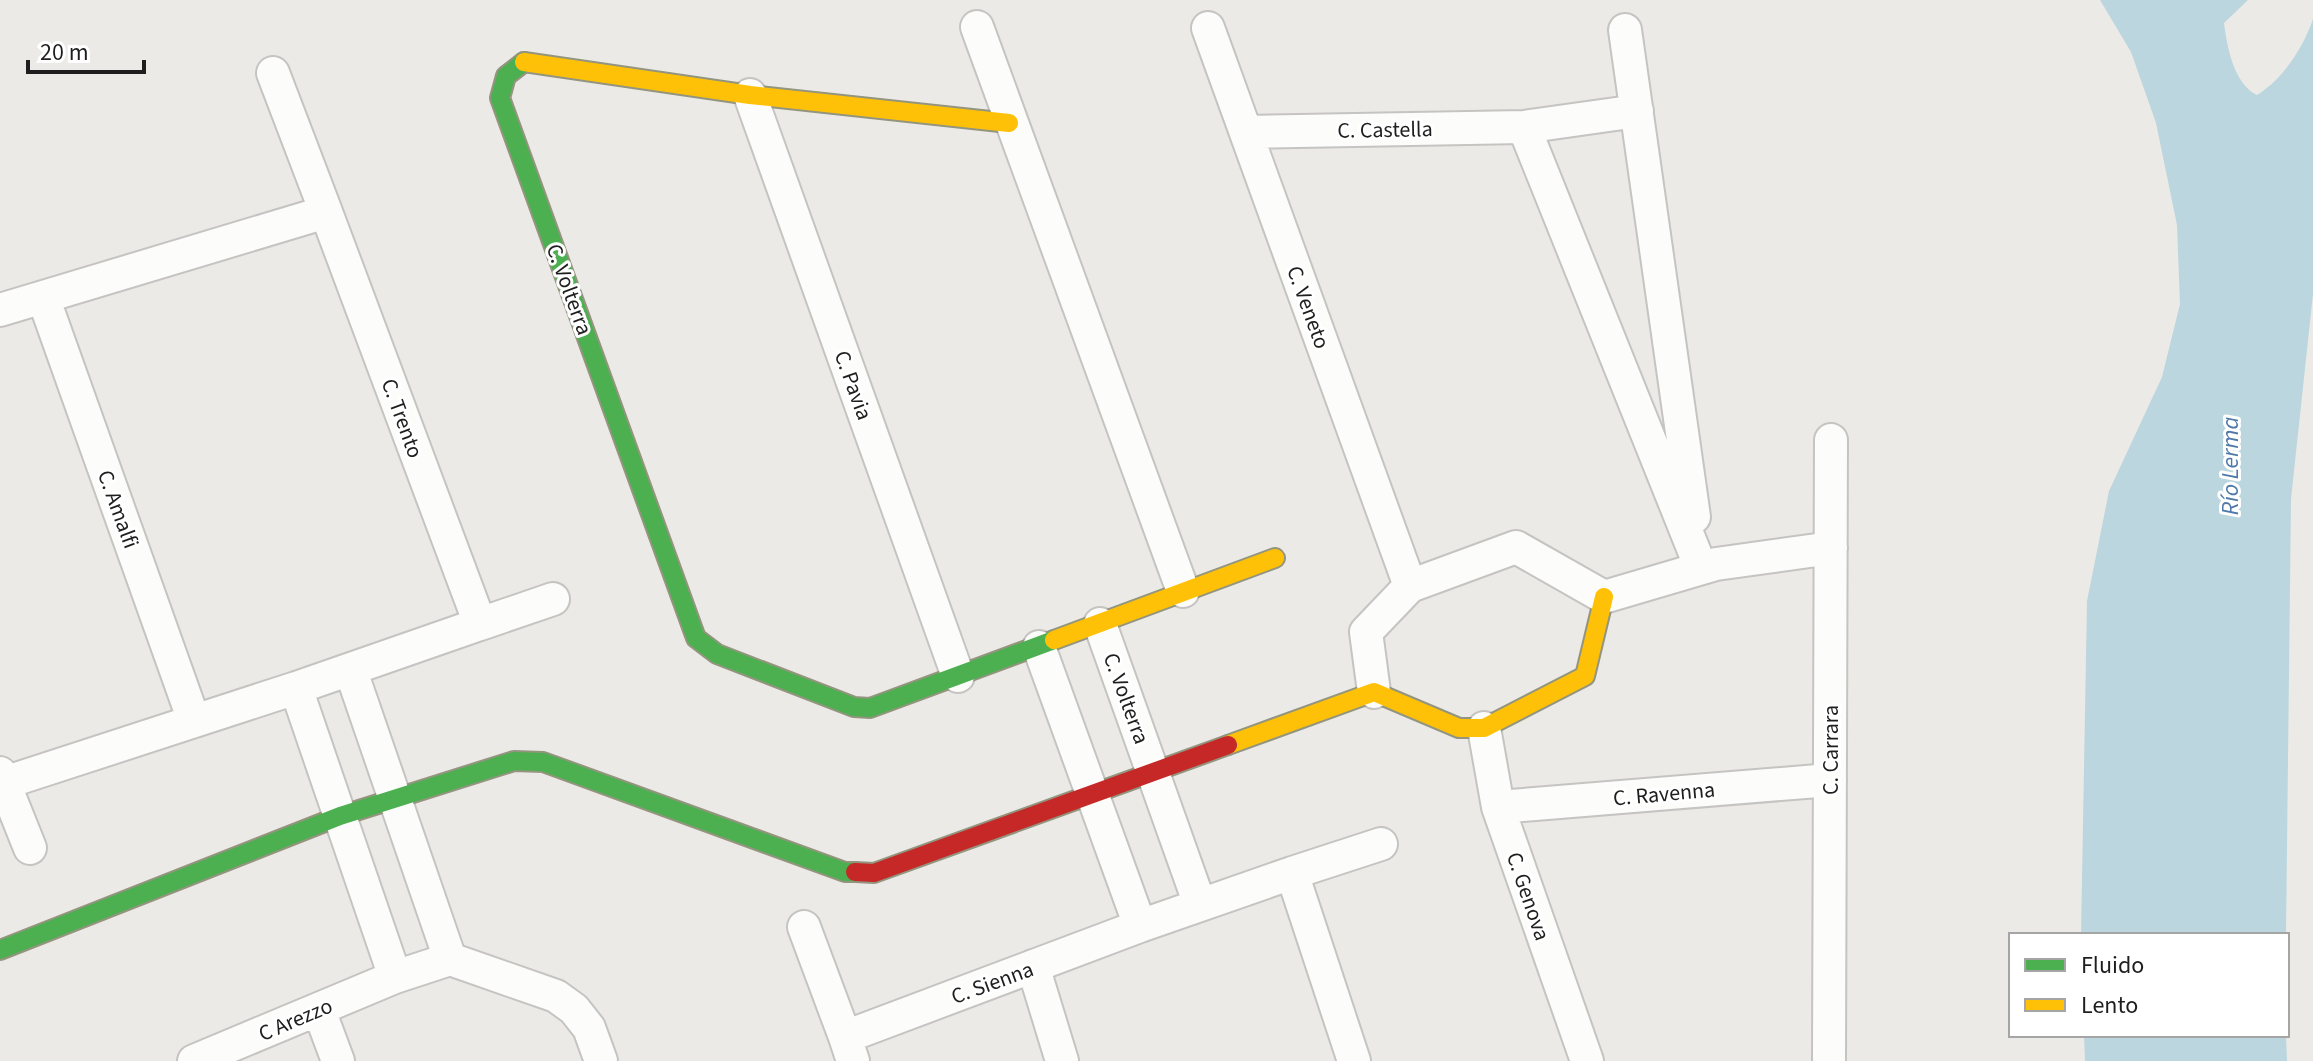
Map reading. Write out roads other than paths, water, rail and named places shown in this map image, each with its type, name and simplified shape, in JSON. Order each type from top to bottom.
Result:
[{"type":"street","points":[[977,27],[1009,123],[1183,591]]},
{"type":"street","name":"C. Veneto","points":[[1208,28],[1410,586]]},
{"type":"street","points":[[1625,30],[1701,568]]},
{"type":"street","name":"C. Volterra","points":[[1009,123],[750,95],[523,62],[510,69],[501,83],[500,98],[696,638],[717,654],[862,708],[1039,647],[1275,558]]},
{"type":"street","name":"C. Trento","points":[[273,73],[480,624]]},
{"type":"street","name":"C. Pavia","points":[[750,95],[958,676]]},
{"type":"street","name":"C. Castella","points":[[1246,132],[1524,127],[1637,111]]},
{"type":"street","points":[[1524,127],[1701,568]]},
{"type":"street","points":[[0,310],[326,212]]},
{"type":"street","name":"C. Amalfi","points":[[43,297],[194,721]]},
{"type":"street","name":"C. Carrara","points":[[1829,1061],[1831,440]]},
{"type":"street","points":[[1374,692],[1366,632],[1410,586],[1516,547],[1604,597],[1701,568],[1831,548]]},
{"type":"street","points":[[0,950],[340,816],[514,761],[543,762],[845,872],[874,873],[1374,692],[1459,728],[1484,728],[1585,676],[1604,597]]},
{"type":"street","points":[[30,848],[2,778],[351,671],[553,599]]},
{"type":"street","name":"C. Volterra","points":[[1100,624],[1154,771]]},
{"type":"street","points":[[1039,647],[1140,926]]},
{"type":"street","points":[[351,671],[450,959],[556,996],[574,1009],[589,1028],[601,1061]]},
{"type":"street","points":[[296,688],[395,977]]},
{"type":"street","name":"C. Genova","points":[[1484,728],[1498,807],[1587,1061]]},
{"type":"street","points":[[1154,771],[1200,905]]},
{"type":"street","name":"C. Ravenna","points":[[1498,807],[1830,780]]},
{"type":"street","name":"C. Sienna","points":[[804,927],[849,1049],[1033,966],[1381,844]]},
{"type":"street","points":[[1292,873],[1354,1061]]},
{"type":"street","name":"C Arezzo","points":[[194,1061],[395,977],[450,959]]},
{"type":"street","points":[[1033,966],[1062,1061]]},
{"type":"street","points":[[319,1010],[338,1061]]},
{"type":"water","name":"Río Lerma","points":[[2100,0],[2248,0],[2224,23],[2237,74],[2257,95],[2291,62],[2313,19],[2313,294],[2291,499],[2286,933],[2081,933],[2087,601],[2109,491],[2162,377],[2180,304],[2177,225],[2156,123],[2131,52]]},
{"type":"water","points":[[2084,1037],[2286,1037],[2287,1061],[2085,1061]]}]
